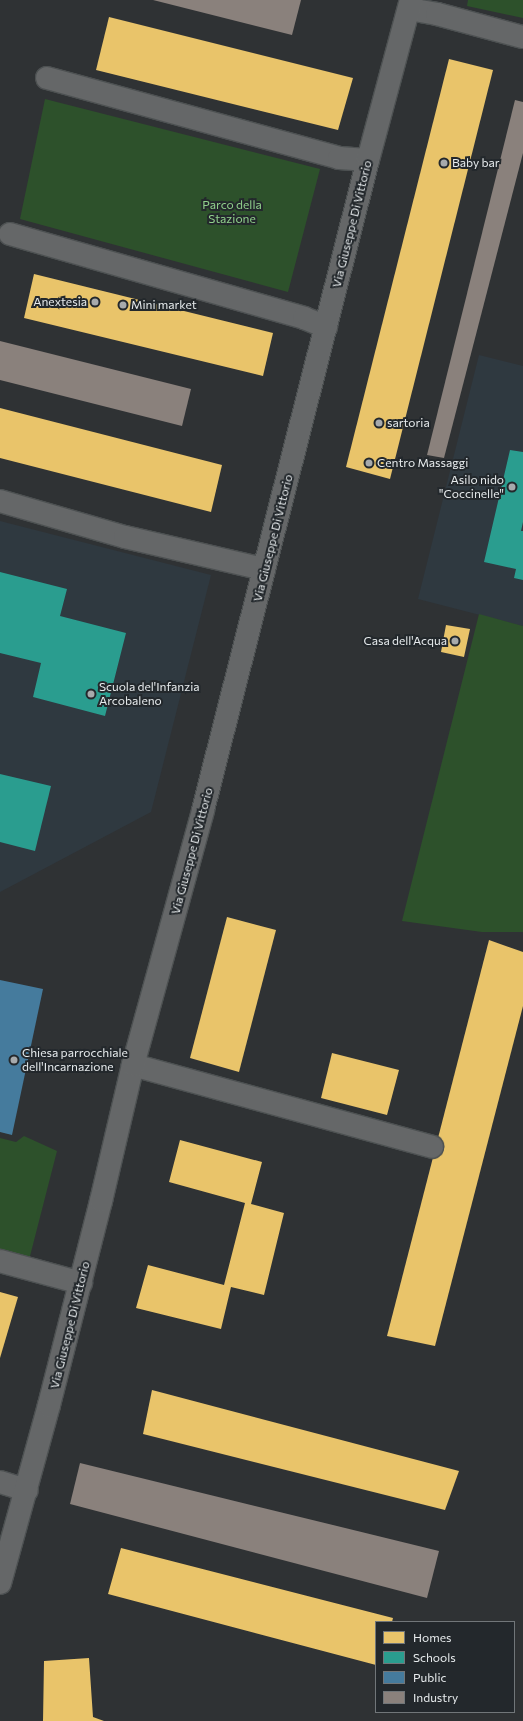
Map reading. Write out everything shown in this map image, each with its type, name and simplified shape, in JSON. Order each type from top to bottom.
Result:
[{"type":"street","name":"Via Giuseppe Di Vittorio","points":[[0,1583],[27,1490],[81,1283],[133,1066],[191,856],[368,160],[410,4],[523,37]]},
{"type":"street","points":[[47,78],[339,158],[368,160]]},
{"type":"street","points":[[10,234],[304,318],[326,327]]},
{"type":"street","points":[[0,501],[125,537],[264,570]]},
{"type":"street","points":[[133,1066],[432,1147]]},
{"type":"street","points":[[0,1261],[81,1283]]},
{"type":"street","points":[[0,1482],[27,1490]]},
{"type":"shaded area","points":[[479,355],[523,366],[523,626],[418,599]]},
{"type":"shaded area","name":"Scuola del'Infanzia Arcobaleno","points":[[0,521],[211,575],[151,812],[0,892]]},
{"type":"green space","points":[[468,0],[523,0],[523,18],[467,6]]},
{"type":"green space","name":"Parco della Stazione","points":[[45,99],[320,169],[288,292],[20,219]]},
{"type":"green space","points":[[479,614],[523,626],[523,932],[482,932],[402,921]]},
{"type":"green space","points":[[24,1136],[57,1151],[29,1260],[0,1252],[0,1138],[16,1142]]},
{"type":"building: Homes","points":[[109,17],[353,78],[338,130],[96,70]]},
{"type":"building: Homes","points":[[449,59],[493,70],[390,479],[346,467]]},
{"type":"building: Homes","points":[[34,274],[273,333],[263,376],[24,318]]},
{"type":"building: Homes","points":[[0,408],[222,465],[211,512],[0,458]]},
{"type":"building: Homes","name":"Casa dell'Acqua","points":[[446,625],[470,629],[464,657],[441,652]]},
{"type":"building: Homes","points":[[227,917],[276,930],[239,1072],[190,1058]]},
{"type":"building: Homes","points":[[489,940],[523,952],[523,1006],[435,1346],[387,1336]]},
{"type":"building: Homes","points":[[332,1053],[399,1070],[387,1115],[321,1098]]},
{"type":"building: Homes","points":[[180,1140],[262,1162],[251,1204],[284,1213],[264,1295],[231,1287],[221,1329],[136,1308],[148,1265],[224,1285],[245,1203],[169,1182]]},
{"type":"building: Homes","points":[[0,1292],[18,1297],[0,1358]]},
{"type":"building: Homes","points":[[152,1390],[459,1471],[445,1510],[143,1434]]},
{"type":"building: Homes","points":[[121,1548],[393,1618],[392,1621],[375,1621],[375,1665],[108,1594]]},
{"type":"building: Homes","points":[[89,1658],[93,1717],[104,1721],[43,1721],[44,1661]]},
{"type":"building: Schools","name":"Asilo nido \"Coccinelle\"","points":[[510,450],[523,452],[523,522],[521,531],[523,531],[523,580],[514,578],[516,569],[484,562]]},
{"type":"building: Schools","points":[[0,572],[67,589],[60,616],[126,633],[105,716],[33,697],[41,663],[0,653]]},
{"type":"building: Schools","points":[[0,774],[51,786],[35,851],[0,842]]},
{"type":"building: Public","name":"Chiesa parrocchiale dell'Incarnazione","points":[[0,980],[43,989],[12,1135],[0,1132]]},
{"type":"building: Industry","points":[[153,0],[301,0],[292,35]]},
{"type":"building: Industry","points":[[515,100],[523,102],[523,153],[444,458],[427,455]]},
{"type":"building: Industry","points":[[0,341],[191,389],[182,426],[0,380]]},
{"type":"building: Industry","points":[[80,1463],[439,1551],[427,1598],[70,1504]]},
{"type":"place","name":"Baby bar","points":[[444,163]]},
{"type":"place","name":"Anextesia","points":[[95,302]]},
{"type":"place","name":"Mini market","points":[[123,305]]},
{"type":"place","name":"sartoria","points":[[379,423]]},
{"type":"place","name":"Centro Massaggi","points":[[369,463]]},
{"type":"place","name":"Asilo nido \"Coccinelle\"","points":[[512,487]]},
{"type":"place","name":"Casa dell'Acqua","points":[[455,641]]},
{"type":"place","name":"Scuola del'Infanzia Arcobaleno","points":[[91,694]]},
{"type":"place","name":"Chiesa parrocchiale dell'Incarnazione","points":[[14,1060]]}]
